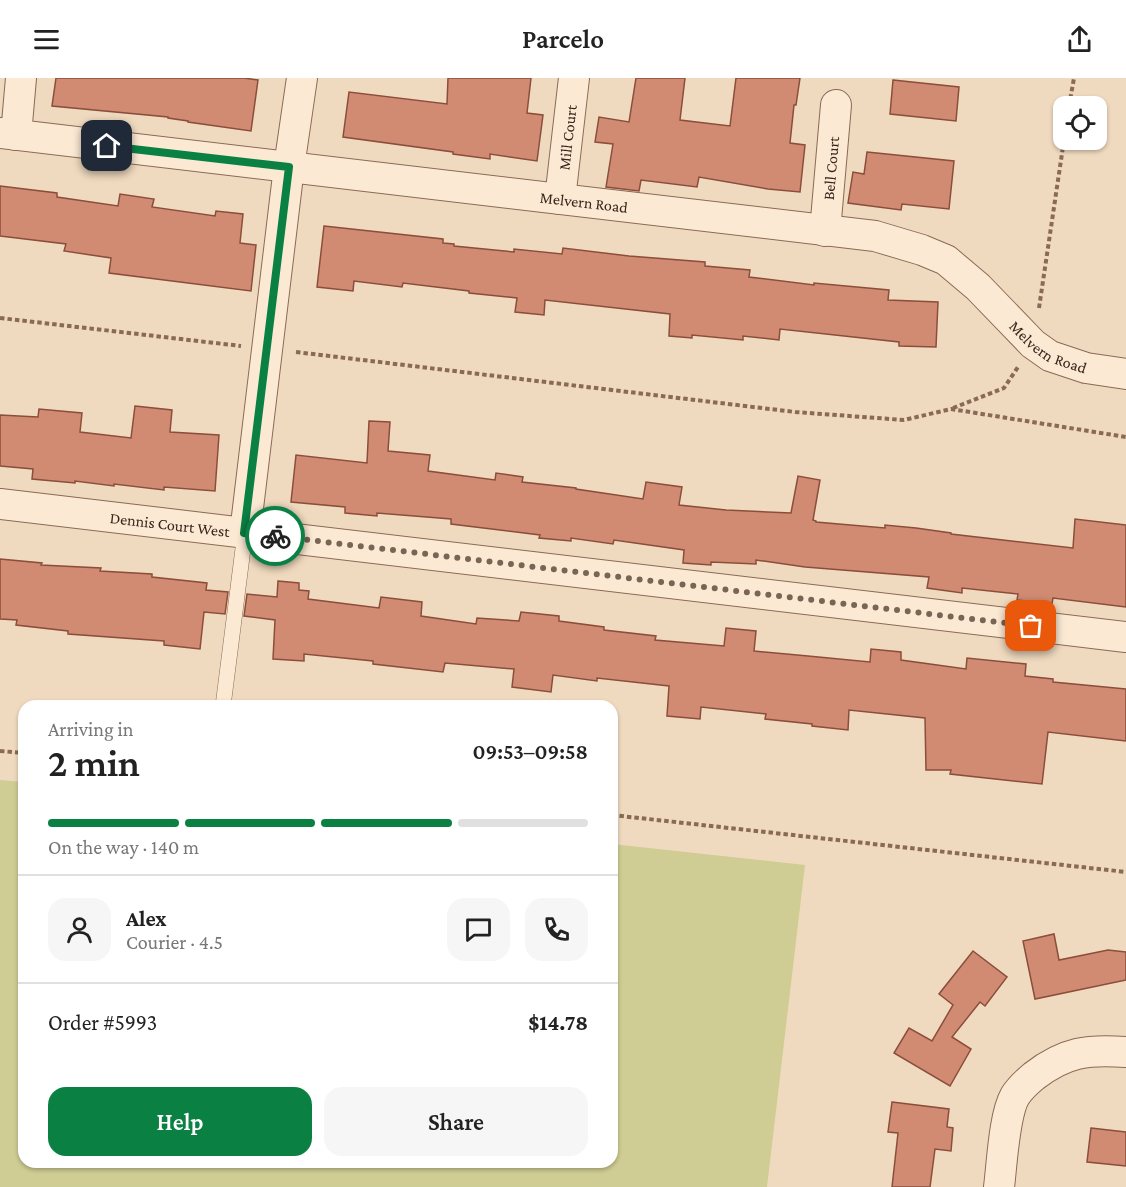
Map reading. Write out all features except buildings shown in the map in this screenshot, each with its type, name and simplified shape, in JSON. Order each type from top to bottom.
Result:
[{"type":"street","points":[[8,134],[21,78]]},
{"type":"street","points":[[244,533],[302,78]]},
{"type":"street","name":"Mill Court","points":[[560,199],[574,78]]},
{"type":"street","name":"Bell Court","points":[[825,231],[836,105]]},
{"type":"street","name":"Melvern Road","points":[[8,134],[874,236],[922,250],[946,260],[978,286],[1033,344],[1050,356],[1086,368],[1126,374]]},
{"type":"street","name":"Dennis Court West","points":[[0,504],[1126,638]]},
{"type":"street","points":[[999,1187],[1009,1114],[1016,1096],[1028,1081],[1060,1059],[1086,1051],[1126,1052]]},
{"type":"lane","points":[[224,700],[244,533]]},
{"type":"path","points":[[1071,96],[1074,78]]},
{"type":"path","points":[[0,318],[795,412],[904,420],[951,409],[1004,388],[1033,344],[1062,150]]},
{"type":"path","points":[[951,409],[1126,437]]},
{"type":"path","points":[[0,751],[18,752]]},
{"type":"path","points":[[618,815],[1126,872]]},
{"type":"shaded area","points":[[0,780],[18,782],[18,1168],[618,1168],[618,845],[805,865],[767,1187],[0,1187]]},
{"type":"way so far","points":[[275,536],[1031,626]]},
{"type":"route","points":[[107,146],[289,167],[244,533],[275,536]]}]
